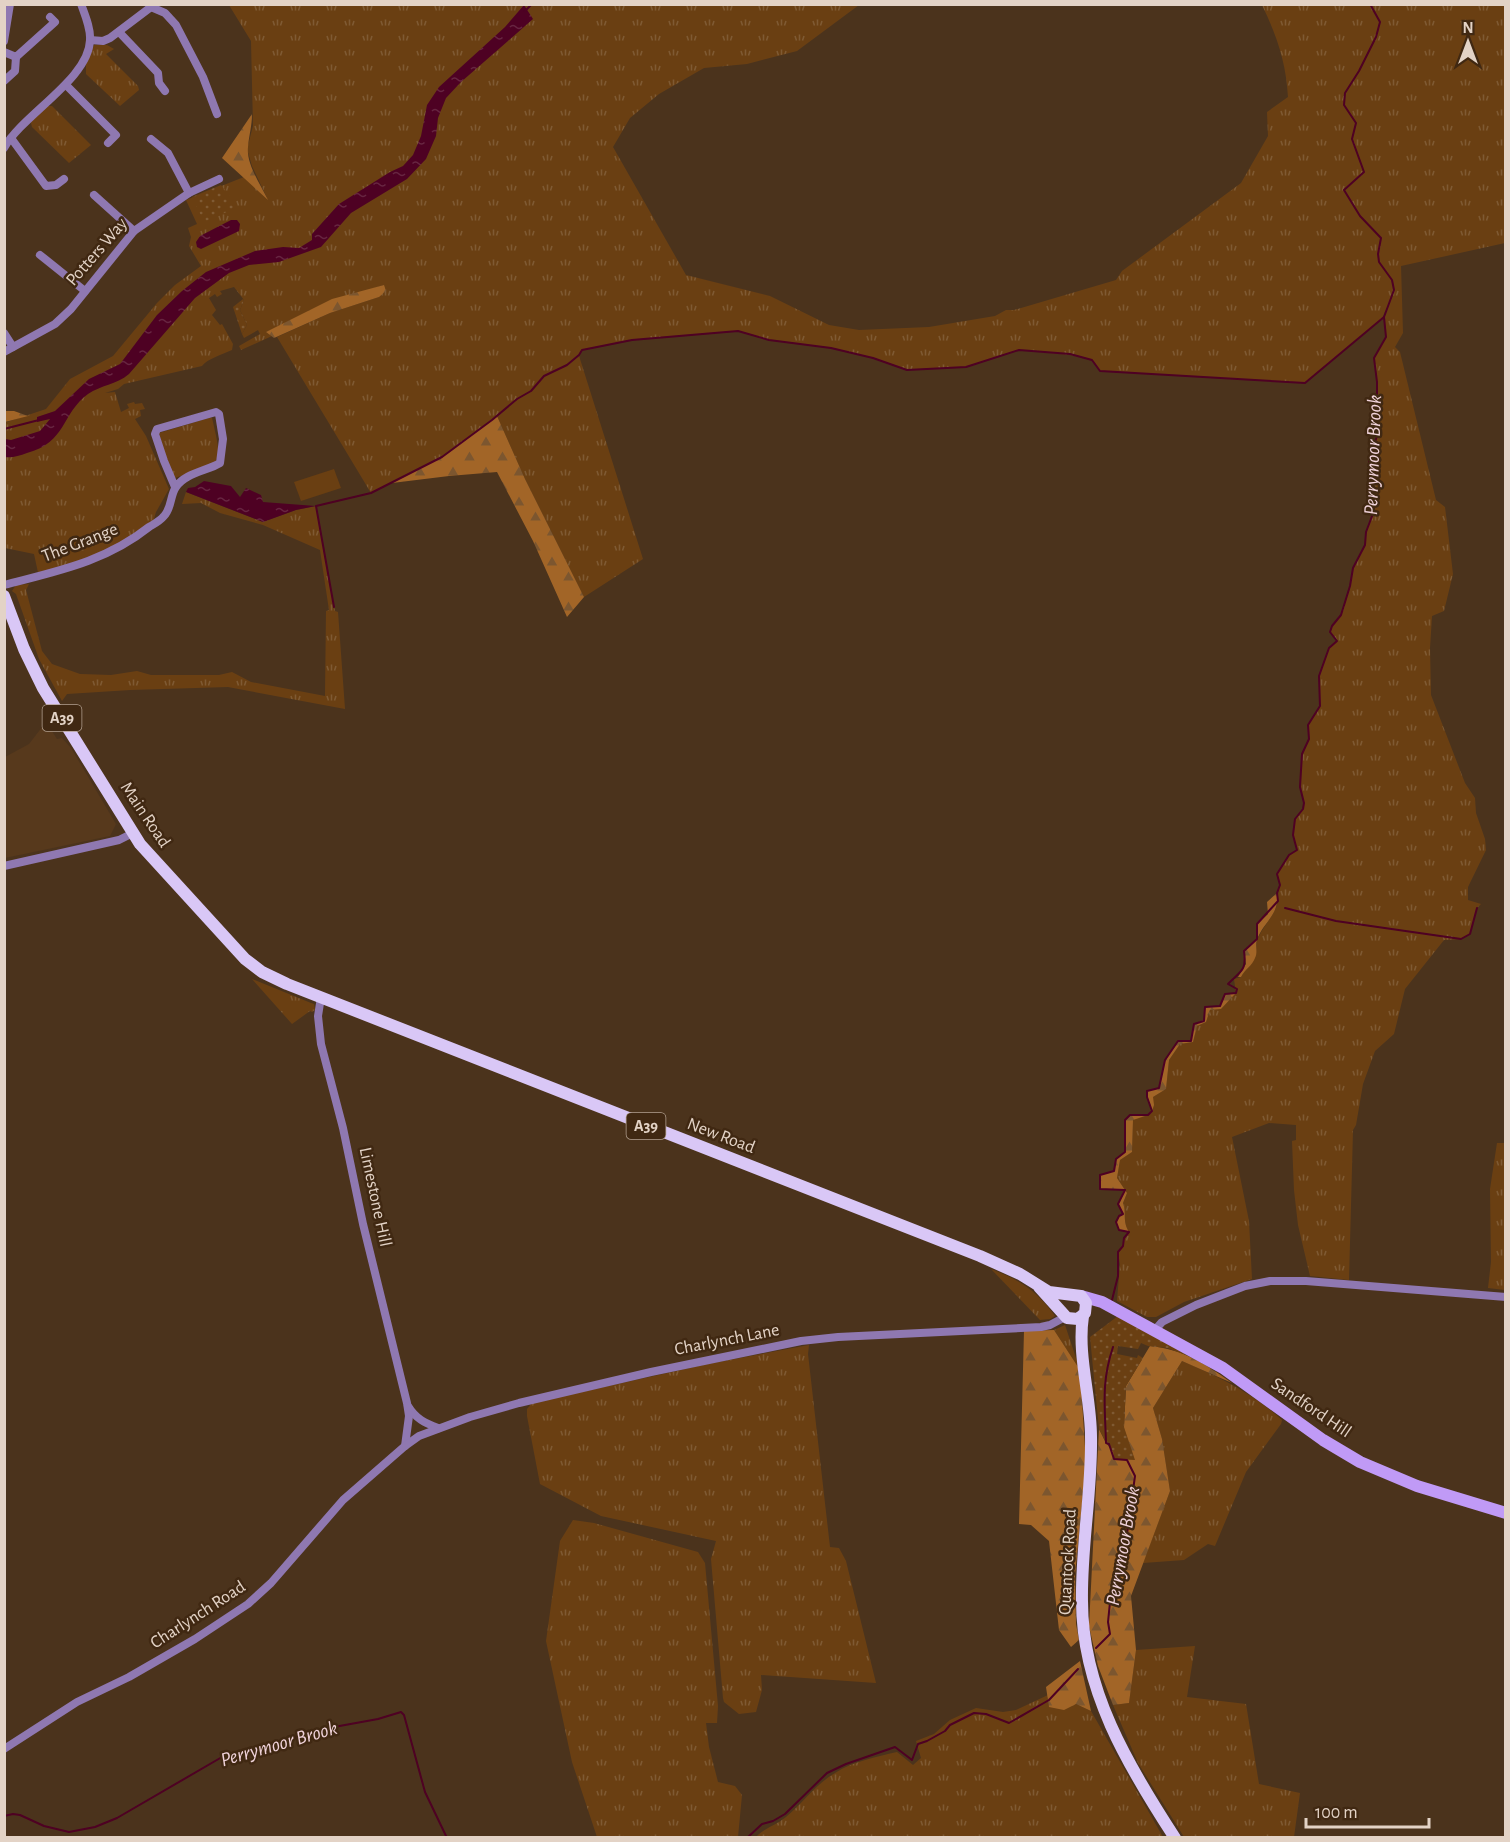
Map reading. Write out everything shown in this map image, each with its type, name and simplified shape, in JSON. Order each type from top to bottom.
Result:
[{"type":"main road","name":"Main Road","points":[[4,596],[24,649],[43,688],[133,833],[156,863],[245,959],[274,978],[321,997]]},
{"type":"main road","name":"New Road","points":[[321,997],[980,1256],[1059,1295],[1075,1295]]},
{"type":"main road","name":"New Road","points":[[1039,1287],[1065,1315]]},
{"type":"main road","name":"Sandford Hill","points":[[1075,1295],[1095,1299],[1223,1368],[1323,1440],[1360,1462],[1417,1486],[1506,1512]]},
{"type":"main road","name":"A39","points":[[1075,1295],[1086,1303],[1084,1314]]},
{"type":"main road","points":[[1075,1295],[1062,1300],[1065,1315],[1076,1320],[1095,1308],[1109,1306]]},
{"type":"main road","name":"Quantock Road","points":[[1084,1314],[1082,1339],[1092,1436],[1082,1586],[1082,1615],[1086,1650],[1098,1695],[1115,1735],[1175,1838]]},
{"type":"main road","name":"Quantock Road","points":[[1065,1315],[1082,1339]]},
{"type":"street","points":[[4,40],[10,4]]},
{"type":"street","points":[[4,148],[50,97],[66,85],[86,58],[90,40],[81,4]]},
{"type":"street","points":[[90,40],[103,41],[119,32],[151,6],[165,13],[176,25],[203,77],[217,114]]},
{"type":"street","points":[[4,81],[15,71],[16,57],[55,22],[50,17]]},
{"type":"street","points":[[119,32],[158,73],[159,83],[165,91]]},
{"type":"street","points":[[4,52],[16,57]]},
{"type":"street","points":[[66,85],[116,135],[108,143]]},
{"type":"street","points":[[11,138],[46,186],[56,185],[64,179]]},
{"type":"street","points":[[151,139],[168,153],[189,193]]},
{"type":"street","name":"Potters Way","points":[[9,350],[55,324],[134,231],[189,193],[219,179]]},
{"type":"street","points":[[94,195],[134,231]]},
{"type":"street","points":[[40,255],[85,291]]},
{"type":"street","points":[[4,333],[9,350]]},
{"type":"street","points":[[216,412],[219,414],[223,439],[220,463],[186,477],[176,487],[155,434],[158,429],[216,412]]},
{"type":"street","name":"The Grange","points":[[4,585],[60,572],[98,558],[132,541],[164,516],[171,504],[176,487]]},
{"type":"street","points":[[4,866],[119,840],[133,833]]},
{"type":"street","name":"Limestone Hill","points":[[321,997],[318,1016],[321,1044],[344,1128],[363,1224],[407,1403],[409,1416],[405,1446]]},
{"type":"street","points":[[1155,1330],[1162,1322],[1196,1305],[1245,1286],[1270,1281],[1326,1282],[1506,1297]]},
{"type":"street","name":"Charlynch Lane","points":[[405,1446],[419,1436],[438,1428],[519,1403],[651,1372],[801,1341],[838,1337],[1041,1327],[1050,1325],[1065,1315]]},
{"type":"street","points":[[407,1403],[416,1417],[438,1428]]},
{"type":"street","name":"Charlynch Road","points":[[4,1749],[77,1702],[129,1677],[195,1640],[248,1604],[271,1583],[338,1504],[405,1446]]},
{"type":"shaded area","points":[[46,722],[57,739],[62,738],[71,748],[116,824],[110,836],[5,858],[5,757],[29,744]]},
{"type":"green space","points":[[229,5],[859,5],[797,51],[747,64],[704,68],[659,94],[630,118],[613,147],[686,275],[770,296],[829,325],[859,330],[929,327],[995,316],[1006,310],[1014,310],[1116,280],[1122,271],[1241,183],[1268,136],[1267,112],[1288,97],[1280,50],[1262,5],[1505,5],[1505,243],[1401,266],[1403,333],[1395,347],[1400,352],[1436,500],[1445,507],[1453,574],[1444,611],[1432,616],[1431,695],[1465,783],[1475,798],[1476,813],[1485,839],[1486,850],[1468,887],[1468,900],[1481,904],[1477,908],[1470,934],[1461,939],[1444,940],[1405,989],[1394,1034],[1375,1051],[1363,1084],[1356,1125],[1353,1130],[1349,1280],[1310,1276],[1298,1225],[1294,1190],[1292,1141],[1296,1140],[1296,1125],[1269,1123],[1232,1137],[1249,1221],[1252,1279],[1184,1302],[1156,1317],[1147,1317],[1117,1301],[1120,1264],[1118,1252],[1129,1232],[1123,1203],[1127,1193],[1117,1178],[1120,1160],[1132,1152],[1133,1119],[1149,1113],[1153,1097],[1166,1089],[1169,1060],[1180,1044],[1193,1042],[1197,1026],[1206,1022],[1210,1010],[1221,1009],[1236,993],[1234,979],[1241,977],[1253,959],[1258,938],[1276,908],[1280,885],[1277,874],[1290,854],[1297,850],[1293,835],[1295,819],[1304,804],[1300,787],[1302,754],[1309,739],[1308,725],[1320,706],[1319,676],[1329,648],[1337,641],[1330,632],[1341,615],[1353,568],[1365,545],[1366,532],[1374,511],[1369,461],[1377,436],[1377,382],[1374,358],[1386,337],[1384,317],[1386,309],[1382,319],[1305,383],[1100,371],[1092,360],[1070,355],[1019,350],[966,367],[907,370],[873,358],[831,348],[769,340],[738,331],[632,340],[582,350],[579,355],[580,359],[643,559],[584,597],[525,479],[497,416],[442,457],[371,493],[277,337],[330,313],[379,297],[384,285],[266,332],[272,336],[241,350],[239,346],[260,334],[258,330],[244,338],[242,334],[247,325],[240,310],[244,300],[234,287],[220,291],[222,294],[217,297],[215,294],[209,298],[216,310],[212,315],[220,325],[222,324],[233,344],[232,350],[211,359],[202,366],[124,384],[118,389],[105,393],[115,392],[121,412],[129,408],[127,404],[134,402],[135,404],[142,403],[145,409],[140,410],[141,416],[135,419],[146,436],[169,489],[156,512],[152,525],[134,542],[39,577],[34,554],[5,548],[4,423],[46,409],[70,379],[113,356],[157,303],[175,285],[201,266],[189,246],[191,237],[188,228],[197,224],[186,200],[244,177],[267,198],[247,149],[253,126],[251,41]]},
{"type":"green space","points":[[94,45],[107,45],[114,49],[106,54],[138,86],[139,90],[120,106],[86,74],[86,64]]},
{"type":"green space","points":[[42,106],[52,106],[91,145],[69,163],[32,127],[30,119]]},
{"type":"green space","points":[[252,114],[248,147],[249,160],[268,200],[222,158]]},
{"type":"green space","points":[[221,185],[238,207],[204,222],[192,197]]},
{"type":"green space","points":[[384,285],[386,291],[379,297],[330,313],[274,338],[266,332],[332,299]]},
{"type":"green space","points":[[243,299],[240,310],[247,325],[242,334],[233,307]]},
{"type":"green space","points":[[5,411],[14,411],[28,416],[5,422]]},
{"type":"green space","points":[[497,416],[525,479],[584,597],[567,617],[533,541],[497,472],[392,483],[442,457]]},
{"type":"green space","points":[[212,418],[218,447],[216,461],[202,469],[175,478],[165,456],[159,433]]},
{"type":"green space","points":[[334,469],[341,488],[301,501],[294,482]]},
{"type":"green space","points":[[186,492],[263,522],[296,510],[316,506],[335,611],[338,612],[345,709],[228,687],[67,694],[62,701],[39,659],[16,594],[12,591],[16,585],[29,584],[26,590],[42,651],[52,664],[80,674],[111,675],[137,671],[151,675],[219,675],[232,672],[251,682],[325,696],[326,611],[329,610],[320,550],[263,525],[220,513],[201,503],[182,504]]},
{"type":"green space","points":[[1277,893],[1274,913],[1257,940],[1255,958],[1241,977],[1238,977],[1246,964],[1244,951],[1257,939],[1257,924],[1268,914],[1267,902]]},
{"type":"green space","points":[[252,979],[314,1004],[315,1010],[292,1024]]},
{"type":"green space","points":[[1236,993],[1221,1009],[1210,1010],[1206,1022],[1197,1026],[1193,1042],[1180,1044],[1169,1060],[1166,1089],[1153,1097],[1152,1111],[1147,1091],[1159,1088],[1165,1060],[1178,1041],[1191,1041],[1194,1024],[1204,1020],[1205,1007],[1220,1006],[1225,994]]},
{"type":"green space","points":[[1130,1115],[1148,1115],[1133,1120],[1132,1152],[1120,1160],[1117,1178],[1127,1193],[1123,1203],[1129,1232],[1119,1230],[1116,1222],[1123,1214],[1118,1204],[1124,1190],[1100,1189],[1100,1175],[1114,1171],[1116,1159],[1125,1152],[1125,1120]]},
{"type":"green space","points":[[1497,1143],[1505,1143],[1505,1290],[1488,1288],[1491,1262],[1490,1189]]},
{"type":"green space","points":[[991,1269],[1027,1287],[1055,1316],[1040,1320]]},
{"type":"green space","points":[[1118,1316],[1167,1341],[1186,1355],[1167,1348],[1141,1343],[1138,1349],[1118,1346],[1117,1354],[1137,1358],[1138,1355],[1143,1358],[1126,1386],[1124,1427],[1135,1460],[1114,1459],[1113,1451],[1099,1429],[1090,1337]]},
{"type":"green space","points":[[1065,1325],[1080,1370],[1054,1330]]},
{"type":"green space","points":[[1054,1330],[1080,1370],[1086,1463],[1075,1575],[1076,1624],[1079,1640],[1071,1647],[1059,1630],[1049,1541],[1031,1525],[1019,1524],[1024,1331]]},
{"type":"green space","points":[[809,1345],[808,1354],[830,1547],[839,1548],[846,1561],[876,1683],[761,1675],[762,1690],[756,1712],[739,1714],[724,1702],[723,1698],[711,1559],[716,1541],[601,1516],[540,1484],[527,1409],[532,1403],[708,1364]]},
{"type":"green space","points":[[1150,1346],[1183,1354],[1232,1383],[1182,1361],[1153,1408],[1162,1439],[1170,1491],[1131,1596],[1136,1650],[1129,1703],[1113,1705],[1098,1666],[1089,1626],[1099,1429],[1113,1451],[1124,1427],[1126,1386]]},
{"type":"green space","points":[[1182,1361],[1234,1386],[1282,1420],[1246,1472],[1215,1546],[1208,1544],[1184,1560],[1143,1563],[1170,1491],[1162,1439],[1153,1408]]},
{"type":"green space","points":[[573,1520],[594,1523],[698,1552],[705,1563],[718,1706],[717,1723],[706,1723],[709,1747],[718,1782],[735,1786],[742,1795],[738,1837],[597,1837],[572,1762],[546,1641],[560,1541]]},
{"type":"green space","points":[[1195,1646],[1187,1697],[1246,1704],[1259,1784],[1300,1793],[1294,1837],[1184,1837],[1138,1763],[1113,1705],[1129,1703],[1136,1650]]},
{"type":"green space","points":[[1080,1661],[1091,1711],[1076,1704],[1064,1710],[1049,1707],[1046,1687]]},
{"type":"green space","points":[[1048,1695],[1049,1707],[1076,1704],[1091,1711],[1163,1837],[755,1838],[786,1817],[828,1778],[850,1765],[897,1752],[913,1765],[921,1758],[916,1741],[934,1734],[950,1720],[976,1708],[1003,1712],[1016,1710]]},
{"type":"water","points":[[524,5],[533,19],[446,98],[438,118],[436,136],[426,159],[407,179],[351,213],[321,247],[279,262],[249,265],[229,273],[195,298],[129,374],[93,391],[79,402],[50,442],[24,454],[5,457],[5,439],[11,440],[40,431],[50,419],[37,422],[37,417],[55,411],[89,379],[120,364],[157,315],[206,272],[255,251],[283,247],[299,248],[312,240],[312,234],[339,204],[403,166],[413,155],[421,136],[427,105],[439,87],[505,27]]},
{"type":"water","points":[[231,220],[237,220],[240,224],[239,231],[201,249],[197,247],[196,242],[200,236]]},
{"type":"water","points":[[204,481],[231,486],[240,497],[246,488],[261,495],[263,502],[316,506],[296,510],[263,522],[186,492],[188,488],[195,487]]},
{"type":"waterway","points":[[525,11],[532,4]]},
{"type":"waterway","points":[[334,607],[316,506],[371,493],[442,457],[517,399],[531,391],[544,376],[567,365],[582,350],[632,340],[738,331],[769,340],[831,348],[873,358],[907,370],[966,367],[1019,350],[1070,354],[1092,360],[1100,371],[1305,383],[1384,317],[1394,290],[1392,280],[1379,262],[1381,238],[1360,216],[1344,190],[1364,172],[1352,139],[1356,123],[1344,105],[1345,93],[1376,37],[1380,22],[1370,4]]},
{"type":"waterway","name":"Perrymoor Brook","points":[[1112,1300],[1118,1276],[1118,1252],[1129,1232],[1119,1230],[1116,1222],[1123,1214],[1118,1204],[1125,1190],[1100,1189],[1100,1175],[1114,1171],[1116,1159],[1125,1152],[1125,1120],[1130,1115],[1148,1115],[1152,1111],[1147,1091],[1159,1088],[1165,1060],[1178,1041],[1191,1041],[1194,1024],[1204,1021],[1205,1007],[1220,1006],[1225,994],[1236,993],[1237,989],[1228,984],[1243,967],[1244,951],[1257,939],[1257,924],[1278,901],[1277,893],[1280,885],[1277,874],[1289,855],[1297,850],[1293,835],[1295,819],[1303,809],[1304,803],[1300,787],[1302,754],[1309,739],[1308,725],[1320,706],[1319,676],[1329,648],[1337,641],[1330,632],[1341,615],[1353,568],[1365,545],[1366,532],[1374,511],[1369,461],[1377,436],[1377,382],[1374,358],[1386,337],[1384,317]]},
{"type":"waterway","points":[[4,429],[39,420]]},
{"type":"waterway","points":[[1285,908],[1336,921],[1461,939],[1470,934],[1477,908]]},
{"type":"waterway","name":"Perrymoor Brook","points":[[1096,1648],[1110,1634],[1108,1622],[1110,1602],[1113,1586],[1119,1577],[1119,1563],[1126,1541],[1135,1476],[1127,1460],[1114,1459],[1109,1444],[1106,1443],[1105,1383],[1113,1347]]},
{"type":"waterway","name":"Perrymoor Brook","points":[[747,1838],[762,1824],[785,1814],[827,1773],[895,1747],[912,1760],[918,1744],[974,1713],[986,1714],[1009,1723],[1049,1700],[1078,1669]]},
{"type":"waterway","name":"Perrymoor Brook","points":[[4,1816],[20,1815],[44,1826],[69,1832],[95,1827],[117,1818],[222,1757],[401,1712],[404,1715],[425,1792],[447,1838]]}]
